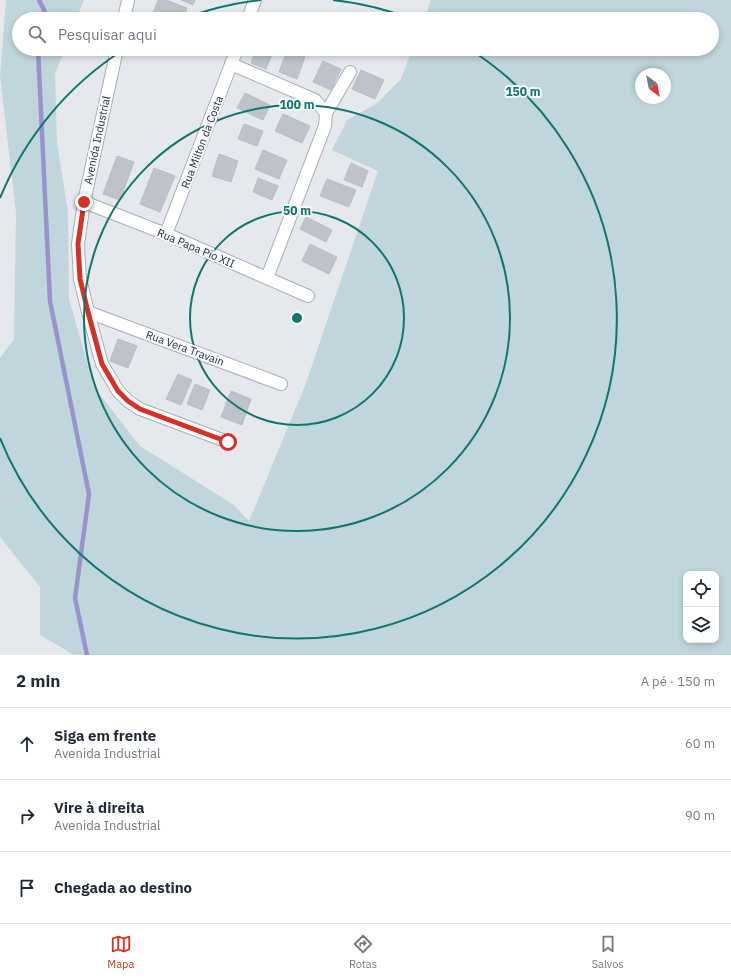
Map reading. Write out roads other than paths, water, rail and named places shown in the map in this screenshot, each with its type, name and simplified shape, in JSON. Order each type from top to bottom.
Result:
[{"type":"street","points":[[125,12],[128,0]]},
{"type":"street","points":[[251,12],[255,0]]},
{"type":"street","name":"Avenida Industrial","points":[[115,56],[84,202],[78,244],[80,279],[102,364],[118,391],[128,401],[140,409],[228,442]]},
{"type":"street","name":"Rua Milton da Costa","points":[[166,234],[234,56]]},
{"type":"street","points":[[231,64],[315,100],[326,113]]},
{"type":"street","points":[[266,278],[325,126],[326,113],[350,72]]},
{"type":"street","name":"Rua Papa Pio XII","points":[[84,202],[166,234],[308,296]]},
{"type":"street","name":"Rua Vera Travain","points":[[88,312],[281,384]]},
{"type":"waterway","points":[[39,0],[45,12]]},
{"type":"waterway","points":[[38,56],[50,301],[89,494],[75,598],[87,655]]}]
